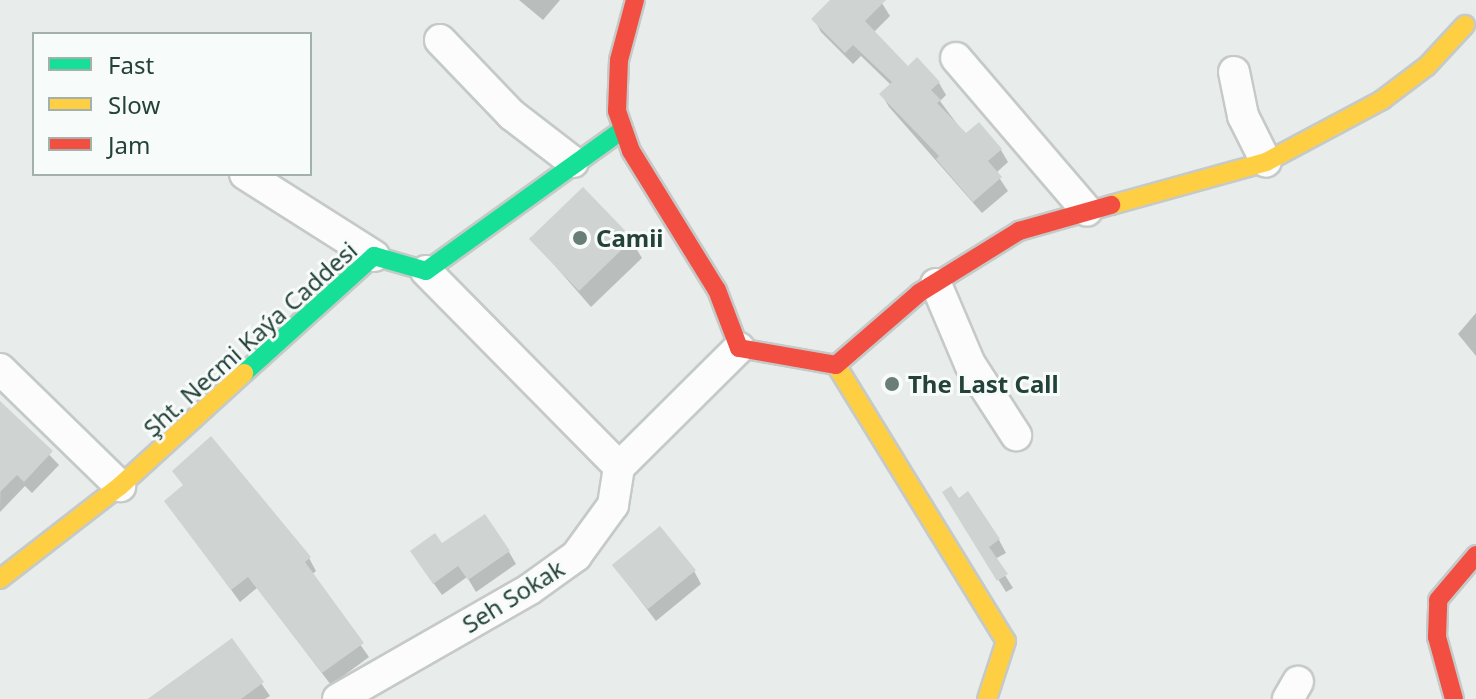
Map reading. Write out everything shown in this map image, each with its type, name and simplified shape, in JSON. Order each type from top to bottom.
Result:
[{"type":"street","points":[[635,0],[619,60],[622,130],[717,290],[739,348]]},
{"type":"street","points":[[836,365],[936,284],[1019,231],[1266,162],[1382,100],[1427,66],[1467,22]]},
{"type":"street","points":[[440,40],[512,115],[573,162]]},
{"type":"street","points":[[956,58],[1087,211]]},
{"type":"street","points":[[1234,72],[1243,116],[1266,162]]},
{"type":"street","points":[[622,130],[573,162],[426,271],[619,467],[739,348]]},
{"type":"street","points":[[248,176],[374,256]]},
{"type":"street","name":"Şht. Necmi Kaýa Caddesi","points":[[0,579],[120,486],[374,256],[426,271]]},
{"type":"street","points":[[936,284],[970,364],[1016,435]]},
{"type":"street","points":[[739,348],[836,365],[1006,641],[997,682],[987,699]]},
{"type":"street","points":[[0,369],[120,486]]},
{"type":"street","name":"Seh Sokak","points":[[338,699],[530,589],[576,556],[613,505],[619,467]]},
{"type":"street","points":[[1454,699],[1437,637],[1438,600],[1476,555]]},
{"type":"building","points":[[830,0],[886,0],[865,21],[908,66],[917,57],[940,82],[931,90],[941,100],[937,103],[966,133],[979,122],[1002,149],[988,161],[1002,177],[973,202],[936,159],[939,156],[879,94],[892,82],[853,45],[845,53],[811,19]]},
{"type":"building","name":"Camii","points":[[583,187],[633,239],[579,291],[529,239]]},
{"type":"building","points":[[0,401],[53,451],[24,482],[17,475],[0,492]]},
{"type":"building","points":[[211,436],[311,557],[305,562],[364,643],[322,673],[248,577],[231,590],[164,501],[183,485],[172,471]]},
{"type":"building","points":[[951,486],[959,498],[968,491],[1000,539],[989,547],[1008,574],[997,581],[942,492]]},
{"type":"building","points":[[485,514],[510,551],[468,580],[458,566],[433,584],[410,551],[435,533],[442,543]]},
{"type":"building","points":[[660,526],[696,570],[648,609],[612,565]]},
{"type":"building","points":[[232,638],[264,682],[241,699],[148,699]]},
{"type":"traffic: fast","points":[[244,373],[374,256],[426,271],[622,130]]},
{"type":"traffic: slow","points":[[1111,205],[1266,162],[1382,100],[1427,66],[1465,25]]},
{"type":"traffic: slow","points":[[836,365],[1006,641],[987,699]]},
{"type":"traffic: slow","points":[[0,579],[120,486],[244,373]]},
{"type":"traffic: jam","points":[[635,0],[619,60],[617,111],[631,151],[717,290],[739,348],[836,365]]},
{"type":"traffic: jam","points":[[836,365],[919,293],[1019,231],[1111,205]]},
{"type":"traffic: jam","points":[[1454,699],[1437,637],[1438,600],[1476,555]]},
{"type":"place","name":"Camii","points":[[580,238]]},
{"type":"place","name":"The Last Call","points":[[892,384]]}]
